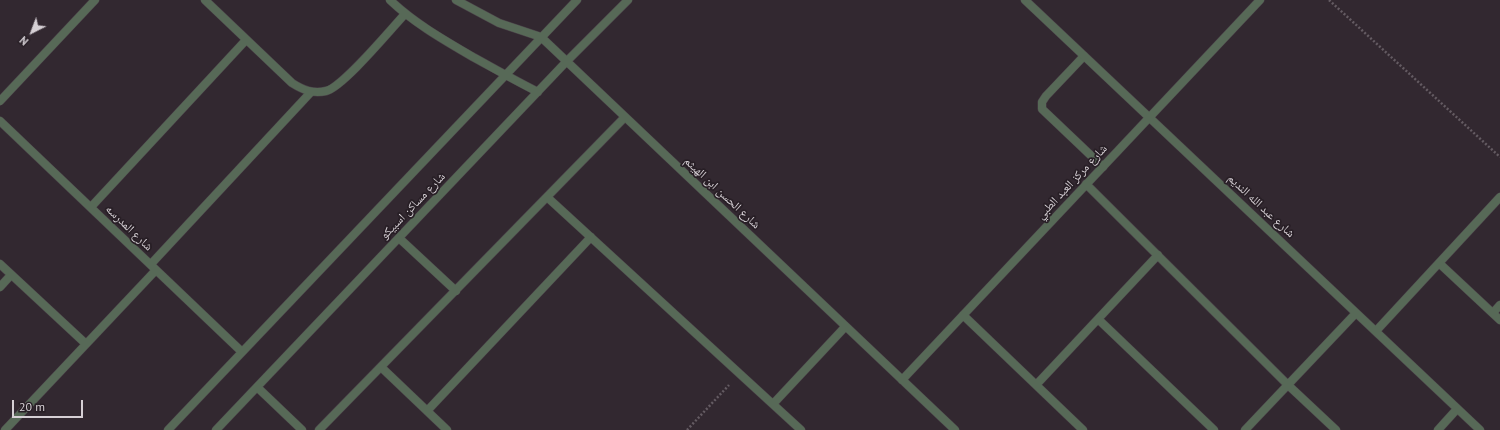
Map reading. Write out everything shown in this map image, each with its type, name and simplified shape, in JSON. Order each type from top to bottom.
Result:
[{"type":"street","points":[[0,101],[95,0]]},
{"type":"street","points":[[205,0],[292,83],[301,89],[311,92],[327,91],[341,83],[405,14]]},
{"type":"street","points":[[390,0],[405,14],[446,42],[505,76],[538,92]]},
{"type":"street","name":"شارع مساكن اسبيكو","points":[[168,430],[577,0]]},
{"type":"street","name":"شارع مساكن اسبيكو","points":[[216,430],[566,62],[628,0]]},
{"type":"street","name":"شارع عبد الله النديم","points":[[1025,0],[1480,430]]},
{"type":"street","name":"شارع مركز العبد الطبي","points":[[902,380],[1260,0]]},
{"type":"street","name":"شارع الحسن ابن الهيثم","points":[[458,1],[499,23],[541,37],[955,430]]},
{"type":"street","points":[[90,207],[246,40]]},
{"type":"street","points":[[1084,56],[1046,96],[1042,102],[1042,109],[1102,167]]},
{"type":"street","points":[[5,430],[86,344],[153,267],[311,92]]},
{"type":"street","points":[[319,430],[625,117]]},
{"type":"street","name":"شارع المدرسه","points":[[0,121],[242,352]]},
{"type":"street","points":[[1086,184],[1288,385],[1336,430]]},
{"type":"street","points":[[547,197],[740,373],[796,428]]},
{"type":"street","points":[[1376,332],[1500,197]]},
{"type":"street","points":[[427,411],[591,237]]},
{"type":"street","points":[[399,238],[456,291]]},
{"type":"street","points":[[1036,384],[1158,255]]},
{"type":"street","points":[[1439,263],[1500,320]]},
{"type":"street","points":[[0,264],[86,344]]},
{"type":"street","points":[[0,287],[11,275]]},
{"type":"street","points":[[1493,313],[1500,305]]},
{"type":"street","points":[[1245,430],[1356,313]]},
{"type":"street","points":[[963,315],[1083,430]]},
{"type":"street","points":[[1098,319],[1214,430]]},
{"type":"street","points":[[773,404],[845,326]]},
{"type":"street","points":[[381,367],[447,430]]},
{"type":"street","points":[[257,387],[302,430]]},
{"type":"street","points":[[1438,430],[1457,409]]},
{"type":"path","points":[[1329,0],[1500,157]]},
{"type":"path","points":[[687,430],[740,373]]}]
